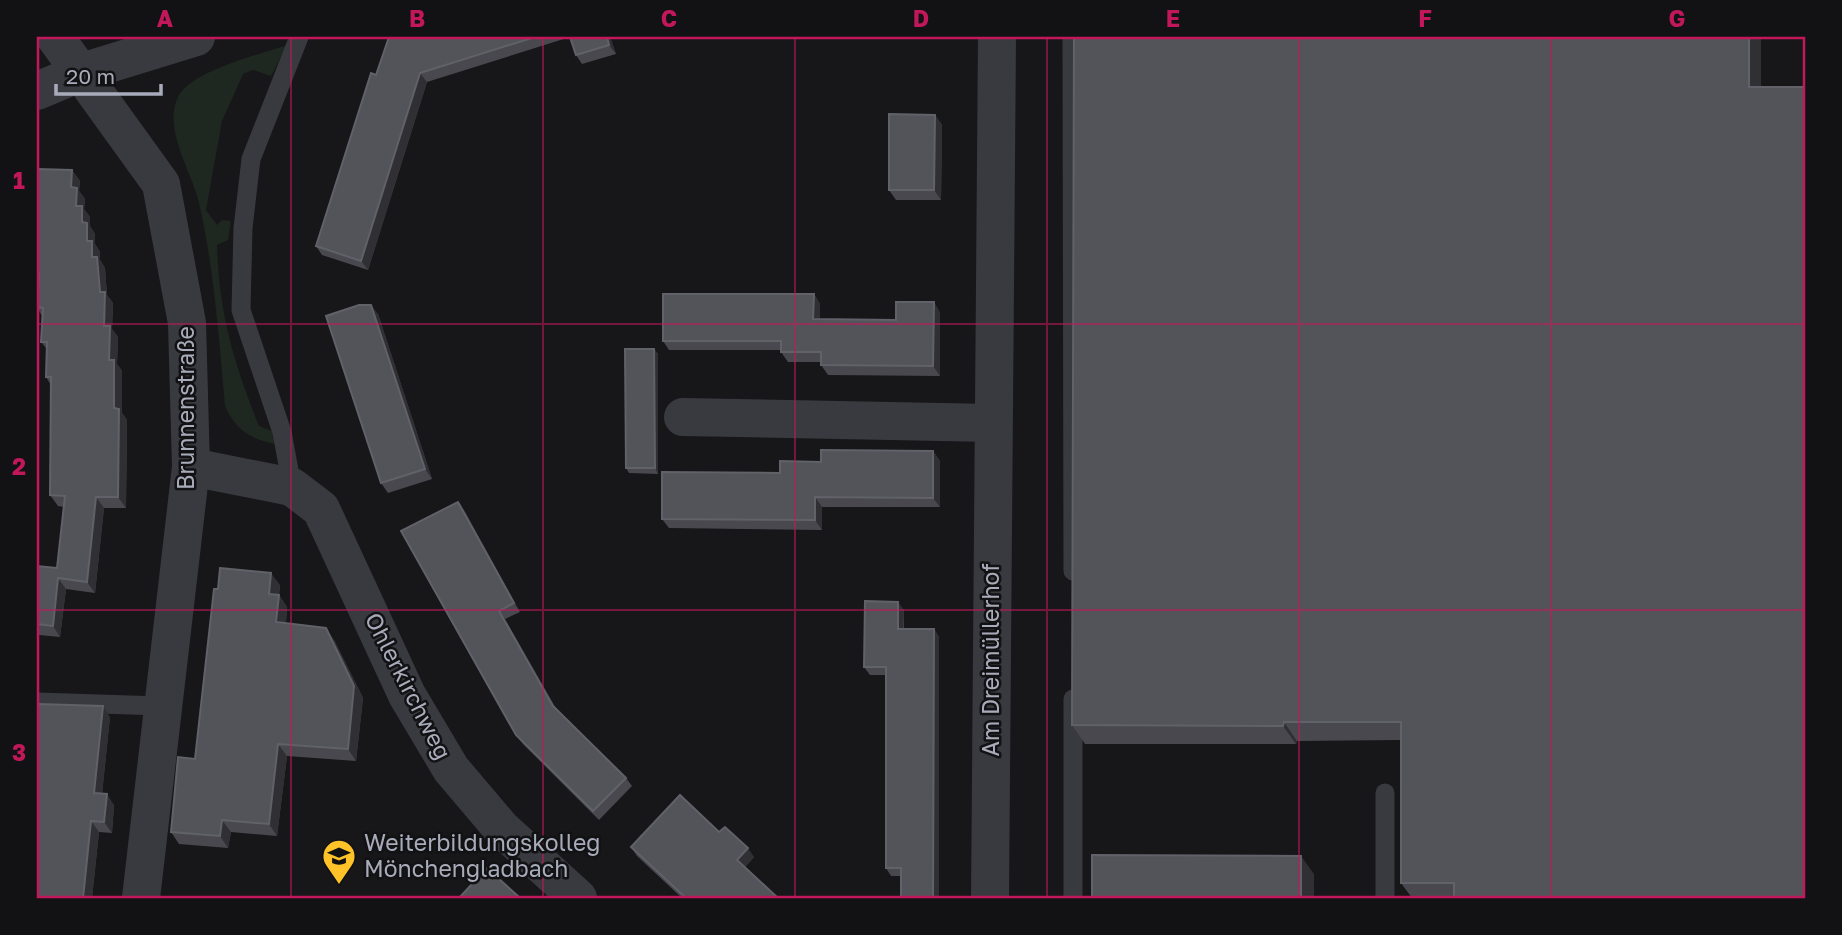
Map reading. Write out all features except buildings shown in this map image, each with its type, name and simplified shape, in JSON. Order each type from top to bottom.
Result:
[{"type":"street","name":"Brunnenstraße","points":[[55,37],[161,184],[187,323],[191,467],[161,706],[141,898]]},
{"type":"street","points":[[37,91],[82,72],[196,37]]},
{"type":"street","name":"Am Dreimüllerhof","points":[[990,898],[997,37]]},
{"type":"street","points":[[684,416],[993,423]]},
{"type":"street","name":"Ohlerkirchweg","points":[[191,467],[292,487],[321,509],[407,695],[451,769],[501,828],[578,898]]},
{"type":"lane","points":[[292,487],[282,432],[241,310],[243,228],[251,159],[299,37]]},
{"type":"lane","points":[[1072,37],[1073,595]]},
{"type":"lane","points":[[1073,678],[1073,898]]},
{"type":"lane","points":[[37,702],[161,706]]},
{"type":"lane","points":[[1385,793],[1385,898]]},
{"type":"shaded area","points":[[287,45],[271,76],[253,70],[243,74],[222,121],[206,210],[217,225],[222,220],[231,221],[228,240],[217,245],[221,294],[229,338],[259,426],[272,431],[276,444],[245,432],[225,406],[204,224],[198,199],[179,148],[174,109],[178,97],[186,87],[211,71]]},
{"type":"place","name":"Weiterbildungskolleg Mönchengladbach","points":[[339,886]]}]
